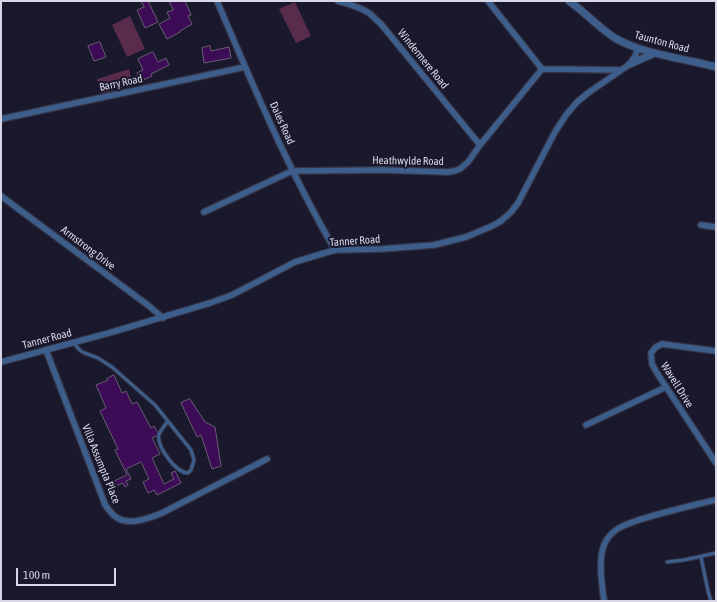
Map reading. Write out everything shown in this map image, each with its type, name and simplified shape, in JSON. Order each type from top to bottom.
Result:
[{"type":"street","name":"Dales Road","points":[[217,1],[292,171],[335,250]]},
{"type":"street","name":"Windermere Road","points":[[338,1],[353,5],[363,10],[381,24],[480,145]]},
{"type":"street","points":[[488,1],[542,69],[621,70]]},
{"type":"street","name":"Taunton Road","points":[[569,1],[616,38],[628,45],[654,53],[716,67]]},
{"type":"street","name":"Tanner Road","points":[[1,362],[163,318],[220,300],[295,262],[335,250],[381,249],[434,245],[466,237],[492,226],[501,221],[518,203],[555,132],[566,115],[577,102],[588,93],[630,64],[638,48]]},
{"type":"street","points":[[630,64],[654,53]]},
{"type":"street","name":"Barry Road","points":[[1,119],[245,67]]},
{"type":"street","name":"Heathwylde Road","points":[[204,212],[292,171],[383,170],[454,172],[468,162],[542,69]]},
{"type":"street","name":"Armstrong Drive","points":[[1,196],[163,318]]},
{"type":"street","points":[[701,225],[716,227]]},
{"type":"street","name":"Wavell Drive","points":[[716,351],[662,344],[656,347],[651,353],[652,364],[716,463]]},
{"type":"street","name":"Villa Assumpta Place","points":[[46,350],[102,499],[112,515],[118,518],[126,521],[136,521],[162,513],[267,459]]},
{"type":"street","points":[[586,425],[666,387]]},
{"type":"street","points":[[604,601],[601,556],[606,542],[612,533],[636,520],[716,500]]},
{"type":"lane","points":[[74,343],[81,352],[104,362],[121,374],[155,405],[168,421],[191,450],[193,454],[193,465],[188,473],[183,473],[170,461],[160,443],[159,434],[168,421]]},
{"type":"lane","points":[[667,562],[701,557],[716,553]]},
{"type":"lane","points":[[701,557],[711,601]]},
{"type":"shaded area","points":[[295,2],[311,36],[296,43],[279,9]]},
{"type":"shaded area","points":[[130,16],[145,49],[127,57],[112,25]]},
{"type":"shaded area","points":[[129,69],[133,84],[102,94],[97,79]]},
{"type":"building","points":[[141,1],[148,1],[158,22],[145,28],[137,10],[144,7]]},
{"type":"building","points":[[169,1],[185,1],[191,15],[188,16],[192,24],[167,39],[159,24],[170,18],[167,12],[173,10]]},
{"type":"building","points":[[100,42],[106,57],[94,61],[88,46]]},
{"type":"building","points":[[210,46],[211,51],[229,47],[231,58],[204,63],[202,48]]},
{"type":"building","points":[[153,52],[158,62],[166,58],[169,65],[141,81],[137,73],[143,70],[138,59]]},
{"type":"building","points":[[114,375],[122,393],[126,391],[132,404],[137,402],[151,428],[154,426],[159,435],[152,438],[160,454],[152,458],[164,484],[174,479],[171,473],[175,471],[181,483],[157,495],[154,490],[148,493],[143,482],[149,479],[141,462],[126,469],[131,479],[126,481],[128,485],[125,487],[123,483],[116,486],[114,481],[127,475],[115,450],[118,449],[100,411],[106,408],[96,385],[108,380],[107,379]]},
{"type":"building","points":[[190,399],[205,422],[215,427],[221,466],[212,469],[201,435],[197,437],[181,403]]}]
